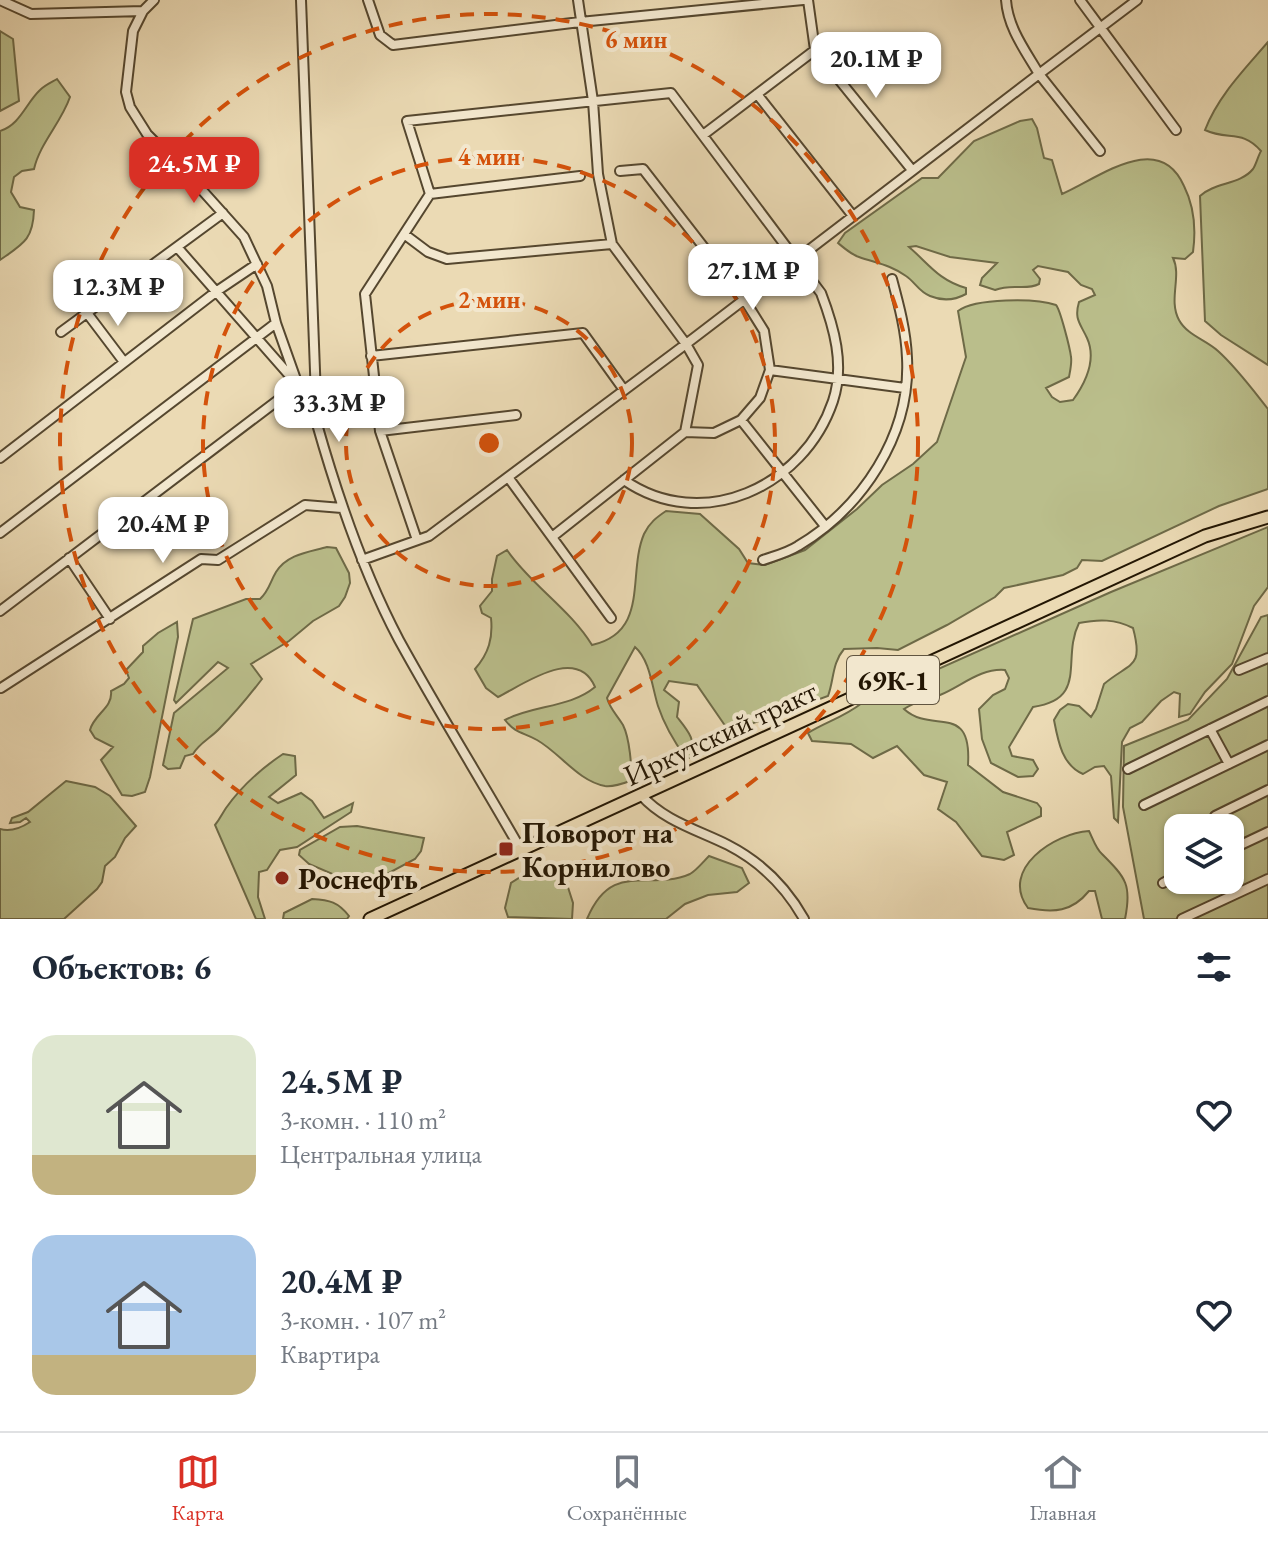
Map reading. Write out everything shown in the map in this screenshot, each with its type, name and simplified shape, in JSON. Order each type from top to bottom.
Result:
[{"type":"main road","name":"Иркутский тракт","points":[[370,919],[1205,536],[1268,517]]},
{"type":"street","points":[[0,0],[31,14],[143,11]]},
{"type":"street","points":[[154,0],[143,11],[133,31],[126,92],[130,107],[147,134],[244,237],[267,286],[276,323],[298,385],[317,424],[342,508],[362,560],[398,638],[521,850]]},
{"type":"street","points":[[301,0],[317,424]]},
{"type":"street","points":[[368,0],[380,35],[393,45],[580,22],[805,0],[815,50],[912,170]]},
{"type":"street","points":[[578,0],[593,101],[598,174],[612,244],[698,365],[685,432]]},
{"type":"street","points":[[1006,0],[1012,27],[1039,74],[1100,151]]},
{"type":"street","points":[[1080,0],[1176,130]]},
{"type":"street","points":[[362,560],[429,536],[1137,0]]},
{"type":"street","points":[[703,135],[815,50]]},
{"type":"street","points":[[430,194],[407,121],[671,93],[821,293],[834,328],[839,363],[834,399],[819,431],[799,458],[762,487],[727,501],[695,505],[663,500],[637,490],[624,480]]},
{"type":"street","points":[[757,94],[853,216]]},
{"type":"street","points":[[552,537],[685,432],[714,433],[741,420],[760,398],[770,370],[764,331],[744,299],[643,169],[620,171]]},
{"type":"street","points":[[430,194],[580,176]]},
{"type":"street","points":[[417,540],[380,431],[365,294],[430,194]]},
{"type":"street","points":[[61,332],[223,213]]},
{"type":"street","points":[[404,234],[428,252],[447,259],[612,244]]},
{"type":"street","points":[[177,247],[298,385]]},
{"type":"street","points":[[0,458],[217,291],[257,264]]},
{"type":"street","points":[[763,560],[797,547],[853,502],[874,475],[889,447],[900,418],[907,362],[905,336],[892,279]]},
{"type":"street","points":[[87,313],[124,362]]},
{"type":"street","points":[[0,533],[276,323]]},
{"type":"street","points":[[371,356],[583,333],[624,390]]},
{"type":"street","points":[[770,370],[905,388]]},
{"type":"street","points":[[0,611],[298,385]]},
{"type":"street","points":[[380,431],[516,415]]},
{"type":"street","points":[[741,420],[825,526]]},
{"type":"street","points":[[508,477],[611,618]]},
{"type":"street","points":[[1,688],[201,559],[218,560],[305,505],[342,508]]},
{"type":"street","points":[[69,558],[110,619]]},
{"type":"street","points":[[1239,670],[1268,658]]},
{"type":"street","points":[[1128,769],[1268,701]]},
{"type":"street","points":[[1210,729],[1229,764]]},
{"type":"street","points":[[1144,805],[1268,745]]},
{"type":"street","points":[[1219,814],[1268,790]]},
{"type":"street","points":[[641,795],[656,812],[751,858],[788,892],[804,919]]},
{"type":"street","points":[[1244,843],[1268,832]]},
{"type":"street","points":[[1182,919],[1268,879]]},
{"type":"green space","points":[[0,31],[13,39],[19,101],[0,111]]},
{"type":"green space","points":[[1268,42],[1268,365],[1205,321],[1200,196],[1241,178],[1255,165],[1261,151],[1254,144],[1205,130],[1224,95]]},
{"type":"green space","points":[[57,79],[70,97],[34,169],[22,171],[14,177],[11,192],[20,207],[34,210],[32,228],[21,245],[0,260],[0,131],[13,124],[35,95]]},
{"type":"green space","points":[[1032,119],[1044,158],[1052,160],[1062,194],[1110,169],[1144,159],[1160,161],[1173,169],[1184,186],[1192,210],[1194,244],[1193,252],[1185,259],[1173,258],[1176,312],[1187,330],[1213,347],[1231,364],[1268,409],[1268,489],[1219,506],[1102,561],[1082,560],[1077,568],[1063,575],[1004,588],[995,597],[898,650],[844,649],[835,666],[828,696],[734,730],[726,727],[697,685],[669,681],[664,690],[679,702],[677,717],[692,740],[692,758],[686,758],[674,740],[658,706],[647,666],[635,647],[607,698],[623,725],[629,745],[631,775],[630,781],[624,783],[608,786],[586,779],[537,740],[513,728],[505,720],[574,699],[595,687],[587,675],[576,669],[563,668],[535,677],[498,697],[486,688],[475,669],[489,645],[491,618],[482,613],[480,606],[492,591],[497,556],[507,550],[527,575],[573,620],[592,645],[610,638],[622,628],[633,600],[644,534],[666,511],[700,514],[739,549],[748,563],[765,565],[805,550],[937,442],[966,357],[958,311],[966,307],[1021,300],[1056,305],[1067,338],[1071,364],[1069,377],[1046,388],[1060,402],[1073,400],[1086,378],[1091,354],[1078,321],[1079,302],[1095,295],[1092,289],[1081,285],[1068,272],[1038,266],[1033,270],[1040,279],[1039,284],[995,290],[980,285],[982,278],[997,263],[950,257],[916,246],[909,247],[941,276],[966,288],[966,294],[962,296],[939,299],[923,292],[900,272],[856,256],[838,243],[845,233],[922,178],[938,178],[974,141]]},
{"type":"green space","points":[[1268,527],[1268,587],[1254,606],[1232,664],[1205,692],[1190,714],[1179,717],[1180,694],[1174,692],[1142,722],[1130,728],[1122,742],[1118,822],[1114,818],[1111,776],[1104,766],[1083,774],[1070,765],[1062,752],[1054,720],[1068,704],[1079,706],[1091,717],[1104,684],[1136,658],[1133,628],[1120,623],[1100,620],[1079,623],[1067,686],[1061,696],[1050,703],[1033,707],[1009,747],[1012,756],[1033,760],[1038,769],[1033,776],[1018,777],[991,763],[982,739],[979,709],[993,695],[1005,689],[1009,678],[1005,670],[979,675],[904,709],[926,720],[957,726],[964,733],[968,745],[968,765],[1003,792],[1037,803],[1041,808],[1041,816],[1007,832],[1014,855],[1004,860],[982,856],[956,822],[938,809],[947,782],[924,775],[897,746],[873,758],[851,744],[812,741],[808,733],[862,703],[1111,592]]},
{"type":"green space","points":[[327,547],[336,548],[349,573],[350,583],[339,606],[251,664],[262,679],[252,692],[217,732],[193,754],[185,756],[180,768],[168,769],[163,765],[174,713],[228,668],[218,662],[176,703],[174,700],[193,619],[246,599],[260,599],[286,561]]},
{"type":"green space","points":[[1268,615],[1268,919],[1144,919],[1123,807],[1124,746],[1188,720],[1227,679],[1261,617]]},
{"type":"green space","points":[[177,622],[178,637],[150,777],[145,792],[122,795],[101,760],[113,747],[95,738],[90,730],[109,702],[111,691],[129,678],[126,670],[143,652],[143,646]]},
{"type":"green space","points":[[283,754],[295,756],[296,775],[269,797],[278,803],[301,793],[312,801],[324,818],[353,803],[351,812],[297,847],[280,850],[267,870],[259,872],[258,897],[265,919],[256,919],[215,825],[245,785]]},
{"type":"green space","points":[[66,781],[95,787],[110,796],[136,826],[105,866],[102,882],[97,889],[64,919],[0,919],[0,829],[16,829],[30,822],[26,818],[10,823],[12,818],[28,812]]},
{"type":"green space","points":[[357,826],[424,838],[421,851],[415,859],[374,881],[360,879],[351,882],[309,864],[299,855],[300,850],[340,827]]},
{"type":"green space","points":[[1089,831],[1098,849],[1125,883],[1128,898],[1125,919],[1102,919],[1095,891],[1089,891],[1076,903],[1062,909],[1028,908],[1021,894],[1021,880],[1026,867],[1047,846],[1061,838]]},
{"type":"green space","points":[[709,856],[742,868],[749,883],[737,892],[708,895],[685,904],[666,919],[587,919],[608,889],[632,881],[675,879],[690,874]]},
{"type":"green space","points":[[533,869],[565,878],[573,903],[572,919],[508,917],[505,908],[511,883]]},
{"type":"green space","points":[[312,899],[333,903],[349,916],[347,919],[283,919],[284,913]]},
{"type":"place","name":"Поворот на Корнилово","points":[[506,849]]},
{"type":"place","name":"Роснефть","points":[[282,878]]}]
